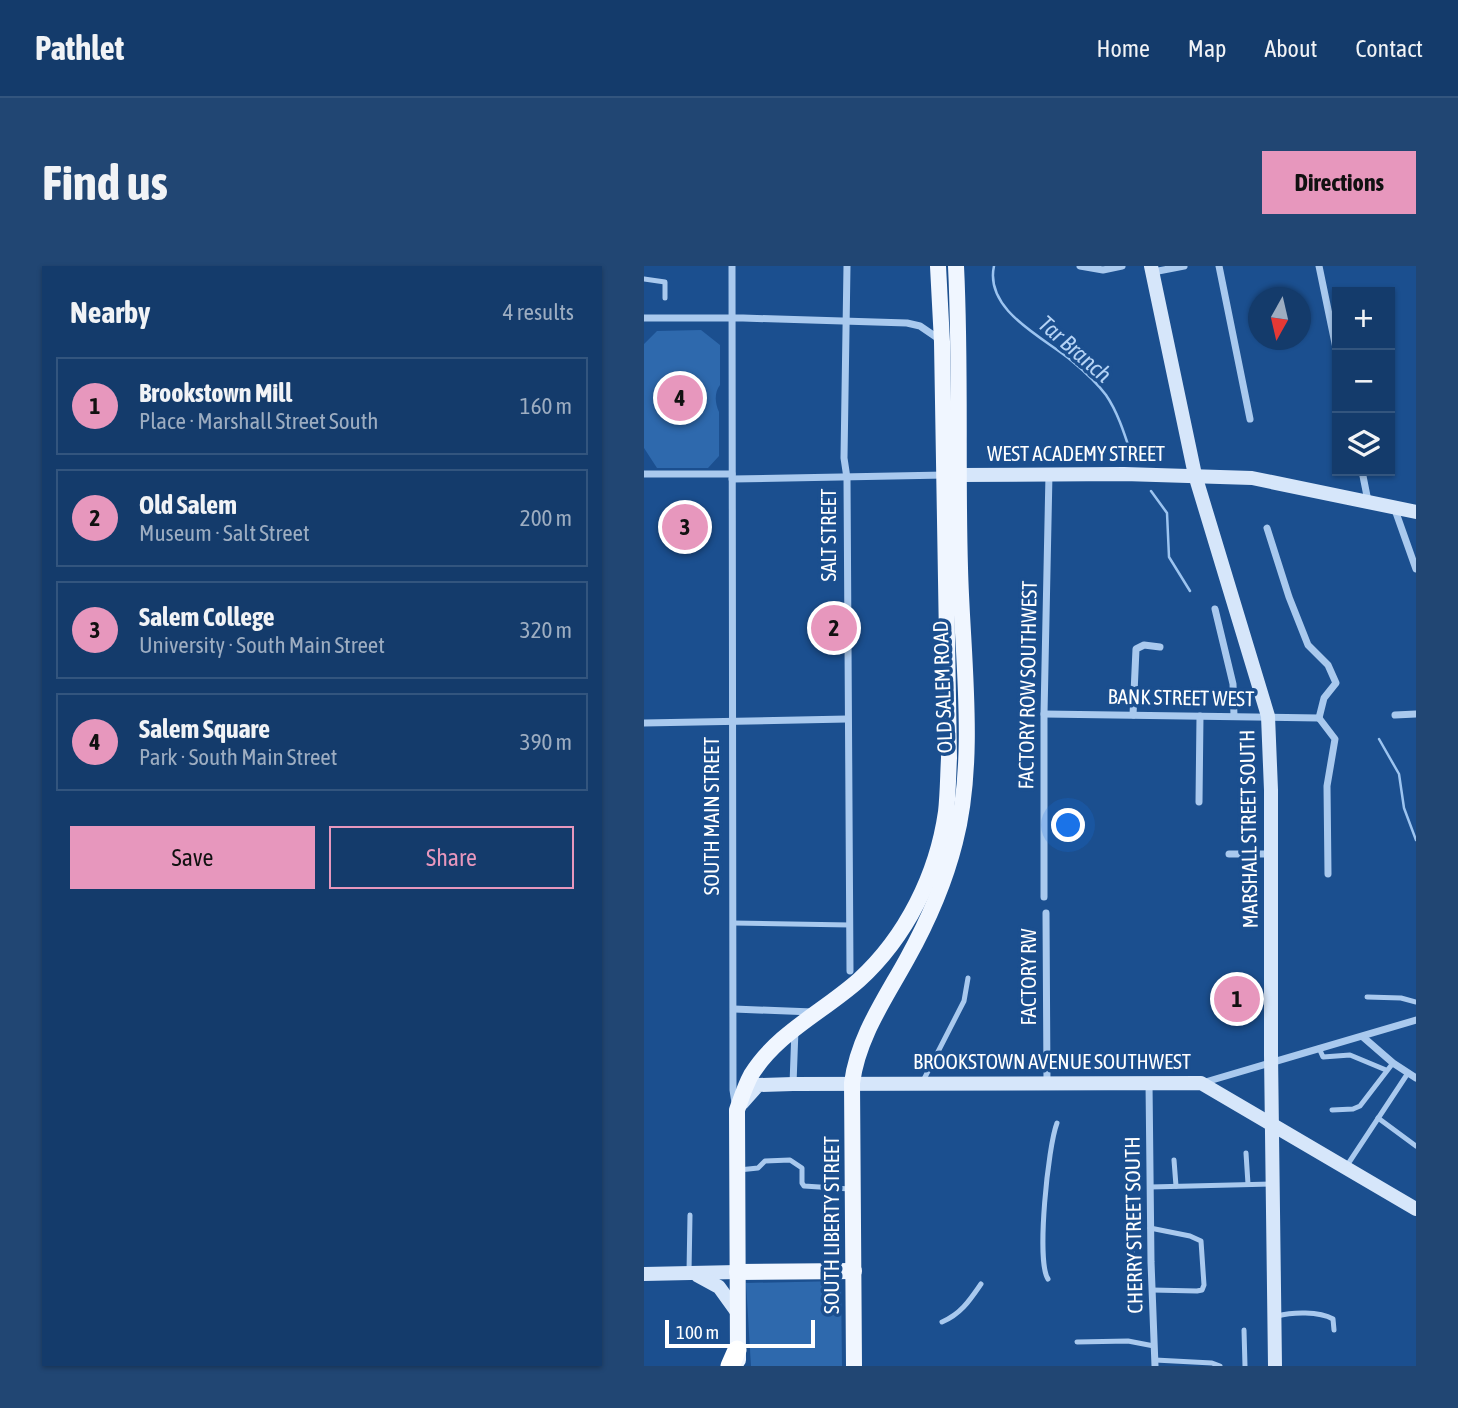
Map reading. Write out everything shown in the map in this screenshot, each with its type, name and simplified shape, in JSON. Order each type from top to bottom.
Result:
[{"type":"main road","name":"OLD SALEM ROAD","points":[[737,1110],[750,1076],[773,1047],[858,981],[887,952],[929,878],[940,839],[946,811],[949,758],[942,475],[942,342],[938,266]]},
{"type":"main road","name":"OLD SALEM ROAD","points":[[852,1083],[859,1048],[909,957],[940,887],[955,842],[963,805],[967,758],[960,579],[960,348],[956,266]]},
{"type":"main road","name":"SOUTH LIBERTY STREET","points":[[852,1083],[848,1189],[853,1271],[854,1366]]},
{"type":"main road","name":"SOUTH MAIN STREET","points":[[735,1361],[737,1110]]},
{"type":"main road","points":[[737,1272],[853,1271]]},
{"type":"street","name":"SOUTH MAIN STREET","points":[[732,266],[733,1090],[737,1110]]},
{"type":"street","name":"SALT STREET","points":[[847,266],[844,458],[847,478],[850,971]]},
{"type":"street","points":[[1080,266],[1103,270],[1122,266]]},
{"type":"street","points":[[1151,269],[1184,266]]},
{"type":"street","points":[[1219,266],[1250,419]]},
{"type":"street","points":[[1319,266],[1336,350]]},
{"type":"street","name":"MARSHALL STREET SOUTH","points":[[1151,269],[1195,475],[1268,716],[1275,1366]]},
{"type":"street","points":[[644,318],[848,320],[920,326],[942,342]]},
{"type":"street","name":"WEST ACADEMY STREET","points":[[644,474],[847,478],[1049,474],[1195,475],[1262,479],[1416,512]]},
{"type":"street","name":"FACTORY ROW SOUTHWEST","points":[[1044,897],[1044,714],[1049,474]]},
{"type":"street","points":[[1363,476],[1368,501]]},
{"type":"street","points":[[1394,507],[1416,569]]},
{"type":"street","points":[[1267,528],[1303,634],[1308,645],[1328,665],[1336,684],[1324,698],[1318,718],[1335,739],[1327,786],[1328,874]]},
{"type":"street","points":[[1215,609],[1233,684],[1234,716]]},
{"type":"street","points":[[1133,715],[1136,649],[1144,645],[1160,647]]},
{"type":"street","name":"BANK STREET WEST","points":[[1044,714],[1318,718]]},
{"type":"street","points":[[1395,715],[1416,714]]},
{"type":"street","points":[[1199,802],[1200,716]]},
{"type":"street","points":[[644,723],[847,719]]},
{"type":"street","points":[[1229,854],[1271,854]]},
{"type":"street","name":"FACTORY RW","points":[[1046,913],[1047,1083]]},
{"type":"street","points":[[734,1009],[817,1012]]},
{"type":"street","points":[[1201,1083],[1416,1020]]},
{"type":"street","points":[[793,1084],[795,1029]]},
{"type":"street","points":[[1363,1037],[1393,1063],[1416,1078]]},
{"type":"street","name":"CHERRY STREET SOUTH","points":[[1149,1083],[1155,1363]]},
{"type":"street","name":"BROOKSTOWN AVENUE SOUTHWEST","points":[[737,1110],[758,1085],[1201,1083],[1414,1205]]},
{"type":"street","points":[[644,1284],[650,1275],[737,1272]]},
{"type":"street","points":[[692,1275],[719,1287],[737,1312]]},
{"type":"lane","points":[[644,279],[665,282],[665,298]]},
{"type":"lane","points":[[733,923],[850,925]]},
{"type":"lane","points":[[921,1084],[964,1002],[968,978]]},
{"type":"lane","points":[[1367,997],[1401,998],[1416,1002]]},
{"type":"lane","points":[[1341,1043],[1350,1055]]},
{"type":"lane","points":[[1319,1048],[1323,1057],[1350,1055],[1386,1070]]},
{"type":"lane","points":[[1332,1110],[1360,1106],[1393,1063]]},
{"type":"lane","points":[[1346,1167],[1408,1073]]},
{"type":"lane","points":[[1378,1118],[1416,1146]]},
{"type":"lane","points":[[1048,1279],[1044,1264],[1045,1182],[1057,1123]]},
{"type":"lane","points":[[1246,1153],[1248,1185]]},
{"type":"lane","points":[[737,1170],[752,1170],[765,1161],[790,1160],[802,1168],[804,1186],[848,1189]]},
{"type":"lane","points":[[1174,1160],[1176,1186]]},
{"type":"lane","points":[[1150,1187],[1273,1184]]},
{"type":"lane","points":[[690,1215],[692,1275]]},
{"type":"lane","points":[[1150,1227],[1201,1241],[1204,1284],[1202,1290],[1152,1290]]},
{"type":"lane","points":[[1132,1235],[1132,1281]]},
{"type":"lane","points":[[942,1322],[952,1318],[966,1306],[981,1283]]},
{"type":"lane","points":[[1275,1317],[1286,1314],[1326,1315],[1333,1319],[1334,1330]]},
{"type":"lane","points":[[1244,1330],[1245,1366]]},
{"type":"lane","points":[[1077,1342],[1128,1341],[1154,1346]]},
{"type":"lane","points":[[1155,1363],[1212,1363],[1220,1366]]},
{"type":"shaded area","points":[[701,330],[720,345],[720,385],[716,398],[719,412],[719,456],[708,468],[657,468],[644,448],[644,344],[657,331]]},
{"type":"shaded area","points":[[841,1281],[842,1366],[751,1366],[746,1283]]},
{"type":"waterway","name":"Tar Branch","points":[[994,266],[993,282],[998,297],[1007,310],[1077,365],[1106,395],[1118,418],[1133,460]]},
{"type":"waterway","name":"Tar Branch","points":[[1151,491],[1167,513],[1169,557],[1190,591]]},
{"type":"waterway","name":"Tar Branch","points":[[1379,739],[1399,774],[1404,808],[1416,840]]},
{"type":"place","name":"Salem Square","points":[[680,398]]},
{"type":"place","name":"Salem College","points":[[685,527]]},
{"type":"place","name":"Old Salem","points":[[834,628]]},
{"type":"place","name":"Brookstown Mill","points":[[1237,999]]}]
